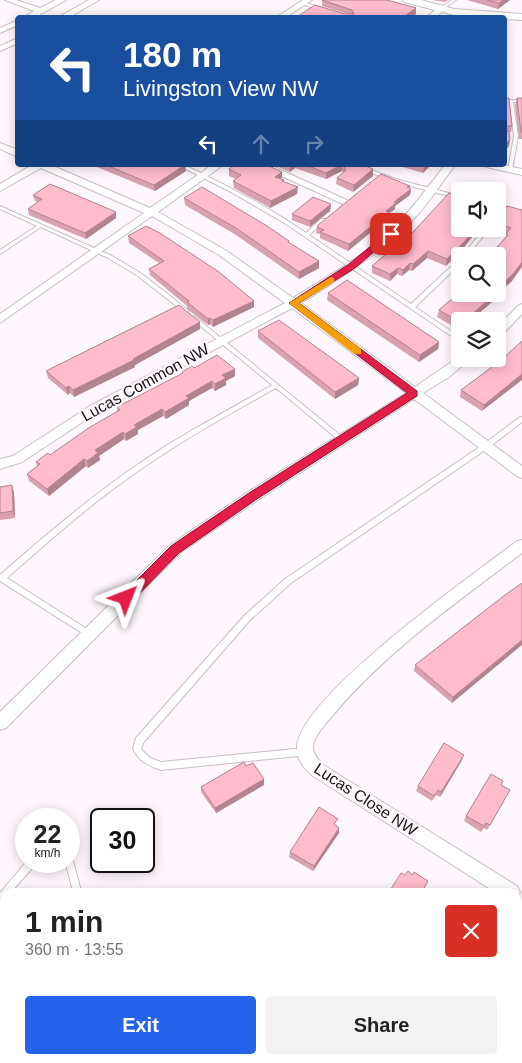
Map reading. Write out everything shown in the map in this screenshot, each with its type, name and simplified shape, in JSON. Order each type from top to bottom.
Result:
[{"type":"street","points":[[9,0],[40,11]]},
{"type":"street","points":[[33,15],[62,0]]},
{"type":"street","points":[[67,15],[95,0]]},
{"type":"street","points":[[408,0],[438,15]]},
{"type":"street","points":[[284,15],[305,2]]},
{"type":"street","points":[[393,2],[438,15],[475,15]]},
{"type":"street","points":[[507,16],[522,17]]},
{"type":"street","points":[[507,23],[522,24]]},
{"type":"street","points":[[0,31],[15,24]]},
{"type":"street","points":[[0,48],[15,41]]},
{"type":"street","points":[[0,146],[15,153]]},
{"type":"street","points":[[0,188],[37,167]]},
{"type":"street","points":[[46,167],[152,212],[194,234],[293,303],[522,473]]},
{"type":"street","points":[[0,319],[215,167]]},
{"type":"street","points":[[267,167],[346,202]]},
{"type":"street","name":"Lucas Common NW","points":[[0,464],[17,459],[94,409],[293,303],[352,266],[405,222],[448,167]]},
{"type":"street","points":[[497,167],[522,172]]},
{"type":"street","points":[[506,324],[522,308]]},
{"type":"street","points":[[2,718],[90,635],[175,549],[253,496],[343,440],[452,367]]},
{"type":"street","name":"Lucas Close NW","points":[[506,888],[319,771],[311,765],[305,752],[305,744],[309,734],[325,714],[372,662],[522,545]]},
{"type":"lane","points":[[438,15],[454,0]]},
{"type":"lane","points":[[305,2],[331,12]]},
{"type":"lane","points":[[510,170],[513,136],[511,101],[522,101]]},
{"type":"lane","points":[[184,167],[251,200],[306,234],[451,334]]},
{"type":"lane","points":[[358,167],[451,196]]},
{"type":"lane","points":[[374,180],[380,175]]},
{"type":"lane","points":[[0,207],[97,251],[140,275],[343,440]]},
{"type":"lane","points":[[506,210],[522,213]]},
{"type":"lane","points":[[306,234],[326,218]]},
{"type":"lane","points":[[0,252],[42,225]]},
{"type":"lane","points":[[471,247],[479,237]]},
{"type":"lane","points":[[411,307],[451,269]]},
{"type":"lane","points":[[90,635],[1,578],[75,514],[124,477],[179,441],[276,385]]},
{"type":"lane","points":[[305,752],[161,766],[150,764],[136,749],[139,740],[247,618],[288,582],[486,446],[522,419]]},
{"type":"lane","points":[[10,888],[23,873]]},
{"type":"lane","points":[[72,873],[76,888]]},
{"type":"building","points":[[322,0],[387,0],[416,8],[406,15],[300,15],[315,5],[345,14],[354,14],[352,10]]},
{"type":"building","points":[[487,0],[503,0],[499,3]]},
{"type":"building","points":[[507,98],[509,98],[512,126],[507,126]]},
{"type":"building","points":[[517,98],[522,98],[522,132],[521,132]]},
{"type":"building","points":[[507,131],[509,132],[510,139],[507,143]]},
{"type":"building","points":[[111,167],[182,167],[154,185]]},
{"type":"building","points":[[232,167],[271,167],[282,172],[275,177],[298,187],[271,201],[233,181],[241,175],[229,169]]},
{"type":"building","points":[[311,167],[337,167],[326,173]]},
{"type":"building","points":[[344,167],[368,167],[373,169],[354,185],[337,178],[346,170]]},
{"type":"building","points":[[381,174],[410,186],[407,187],[411,189],[394,202],[396,203],[386,211],[389,212],[349,244],[320,232],[324,230],[317,227],[318,225]]},
{"type":"building","points":[[50,184],[116,212],[85,233],[28,209],[42,199],[33,195]]},
{"type":"building","points":[[202,187],[267,226],[288,242],[319,261],[299,272],[236,228],[184,198]]},
{"type":"building","points":[[449,193],[451,194],[451,237],[468,237],[466,240],[459,247],[451,247],[451,255],[447,259],[428,251],[413,264],[410,263],[403,270],[398,268],[390,274],[372,266],[399,243],[402,244]]},
{"type":"building","points":[[313,197],[331,204],[310,221],[292,214]]},
{"type":"building","points":[[507,206],[522,210],[522,262],[506,281],[506,247],[497,247],[508,235],[506,234],[511,228],[506,226]]},
{"type":"building","points":[[146,226],[160,233],[219,272],[254,301],[213,320],[208,319],[149,269],[164,261],[128,236]]},
{"type":"building","points":[[347,280],[439,342],[420,355],[328,293]]},
{"type":"building","points":[[451,300],[451,302],[486,302],[474,312],[451,312],[451,317],[439,310]]},
{"type":"building","points":[[179,305],[200,322],[134,360],[73,390],[69,386],[66,388],[46,371]]},
{"type":"building","points":[[279,320],[359,378],[335,392],[258,331]]},
{"type":"building","points":[[522,341],[522,374],[484,405],[461,390],[492,367],[506,367],[506,356]]},
{"type":"building","points":[[217,355],[235,369],[222,375],[226,378],[215,384],[212,381],[186,396],[189,398],[165,412],[162,409],[134,425],[137,427],[125,434],[123,432],[95,450],[98,453],[87,461],[84,459],[47,489],[27,474],[40,464],[36,462],[48,453],[50,455],[90,427],[120,410],[117,407],[183,373],[192,366],[194,368]]},
{"type":"building","points":[[12,485],[13,511],[0,513],[0,487]]},
{"type":"building","points":[[522,583],[522,640],[453,697],[415,665],[505,595]]},
{"type":"building","points":[[444,743],[464,755],[441,792],[438,790],[434,796],[418,786]]},
{"type":"building","points":[[244,762],[246,766],[253,763],[264,779],[215,808],[201,787]]},
{"type":"building","points":[[491,774],[503,781],[501,785],[510,790],[490,825],[486,823],[484,826],[466,816]]},
{"type":"building","points":[[319,807],[338,819],[334,824],[339,828],[314,866],[290,852]]},
{"type":"building","points":[[408,871],[413,875],[414,872],[428,881],[424,888],[392,888],[401,873],[405,875]]},
{"type":"slow traffic","points":[[331,280],[293,303],[358,351]]},
{"type":"route","points":[[126,598],[175,549],[253,496],[414,393],[293,303],[352,266],[391,234]]}]
